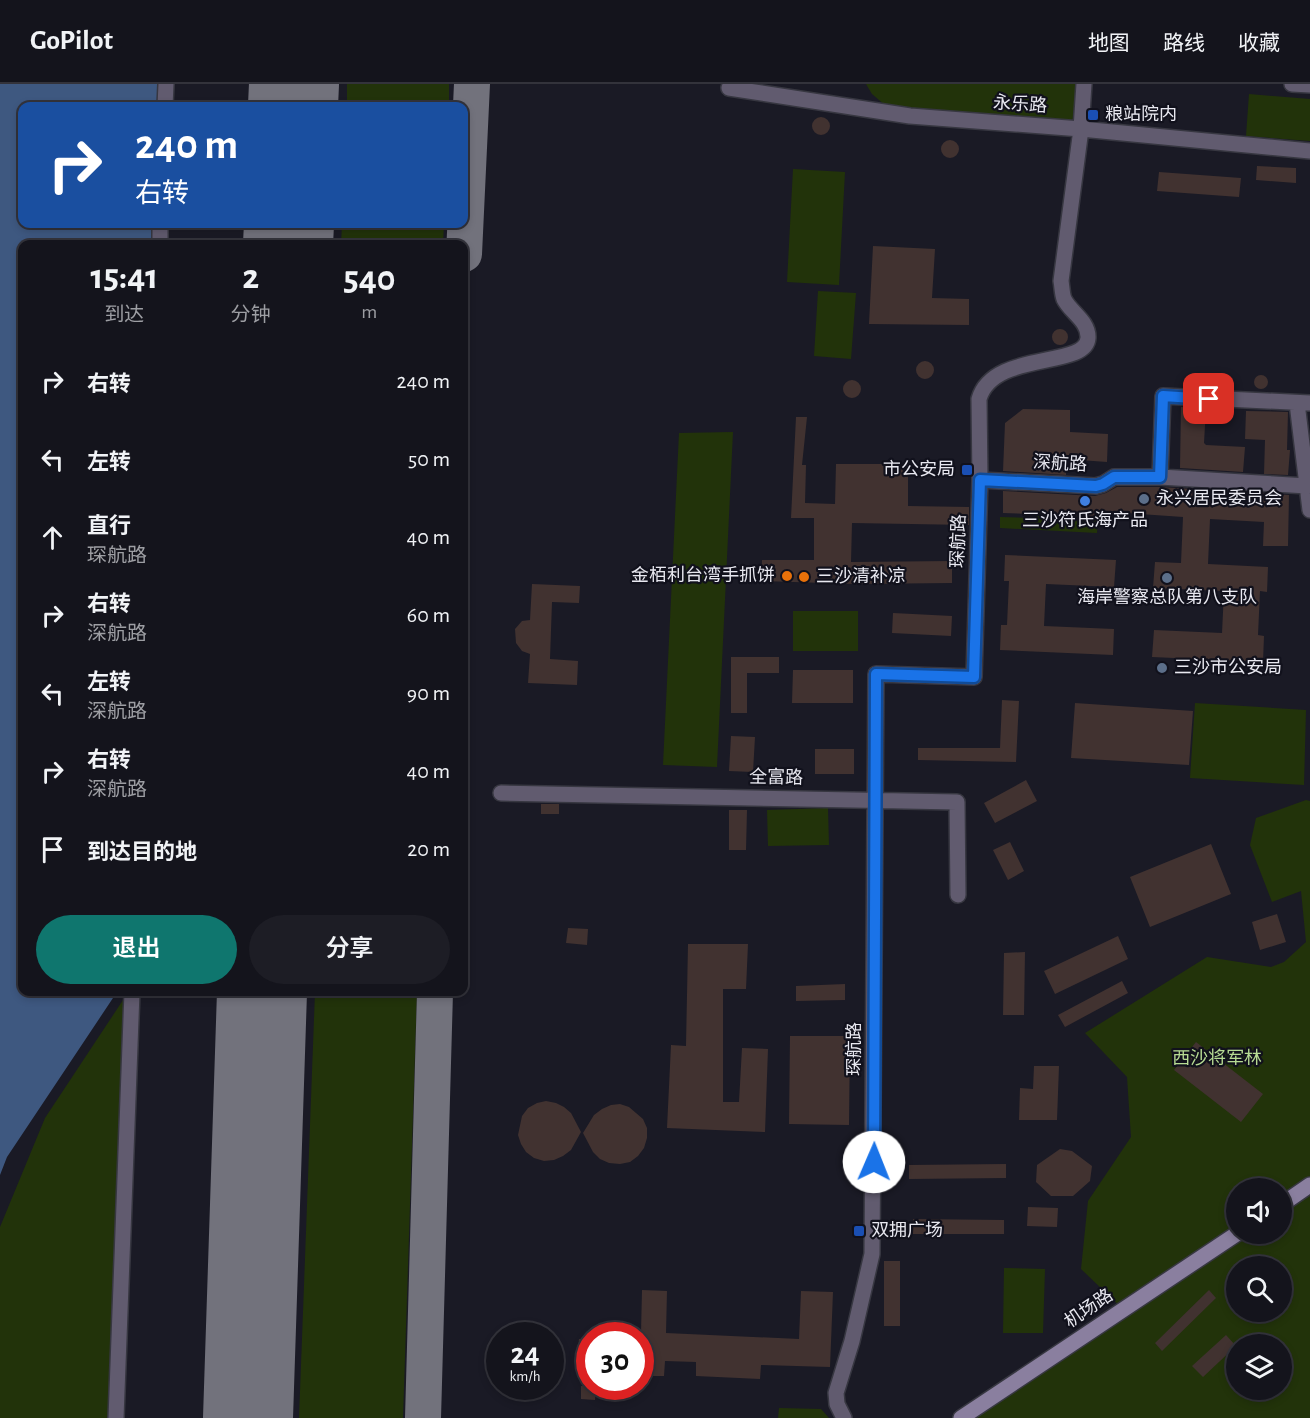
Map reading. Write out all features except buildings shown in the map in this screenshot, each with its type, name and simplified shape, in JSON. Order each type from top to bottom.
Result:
[{"type":"street","points":[[165,102],[166,84]]},
{"type":"street","points":[[778,89],[800,84]]},
{"type":"street","points":[[1080,129],[1084,84]]},
{"type":"street","points":[[1292,84],[1310,86]]},
{"type":"street","name":"永乐路","points":[[729,88],[778,89],[910,116],[1080,129],[1310,151]]},
{"type":"street","name":"琛航路","points":[[844,1418],[837,1404],[837,1393],[852,1341],[872,1254],[876,674],[974,677],[980,480],[979,399],[988,382],[1000,373],[1079,352],[1087,343],[1088,335],[1084,324],[1064,299],[1061,281],[1080,129]]},
{"type":"street","points":[[1160,477],[1163,396],[1304,403],[1310,510]]},
{"type":"street","name":"深航路","points":[[980,480],[1096,486],[1114,477],[1160,477],[1307,486]]},
{"type":"street","name":"全富路","points":[[501,793],[957,802],[958,895]]},
{"type":"street","points":[[116,1418],[132,996]]},
{"type":"street","points":[[1292,1197],[1310,1185]]},
{"type":"street","name":"机场路","points":[[961,1418],[1226,1241]]},
{"type":"green space","points":[[347,84],[449,84],[449,102],[347,102]]},
{"type":"green space","points":[[866,84],[1077,84],[1072,124],[886,106],[872,94]]},
{"type":"green space","points":[[1249,94],[1310,99],[1310,141],[1246,136]]},
{"type":"green space","points":[[793,169],[845,172],[839,285],[787,282]]},
{"type":"green space","points":[[342,228],[444,228],[443,240],[341,240]]},
{"type":"green space","points":[[818,291],[856,293],[851,359],[814,356]]},
{"type":"green space","points":[[733,432],[717,767],[663,765],[679,433]]},
{"type":"green space","points":[[1034,515],[1098,517],[1097,533],[1000,528],[1000,517],[1030,518]]},
{"type":"green space","points":[[793,611],[858,611],[858,651],[793,651]]},
{"type":"green space","points":[[1195,703],[1306,710],[1304,785],[1190,778]]},
{"type":"green space","name":"西沙将军林","points":[[1306,800],[1310,801],[1310,1418],[975,1418],[1128,1314],[1081,1269],[1088,1201],[1131,1137],[1127,1077],[1085,1033],[1207,957],[1271,967],[1284,962],[1306,942],[1301,891],[1272,902],[1250,845],[1256,818]]},
{"type":"green space","points":[[828,808],[829,845],[768,846],[767,810]]},
{"type":"green space","points":[[127,996],[115,1418],[0,1418],[0,1227],[45,1118]]},
{"type":"green space","points":[[315,996],[417,996],[403,1418],[299,1418]]},
{"type":"green space","points":[[1004,1268],[1045,1269],[1043,1333],[1003,1333]]},
{"type":"green space","points":[[779,1408],[821,1409],[829,1418],[778,1418]]},
{"type":"water","points":[[0,84],[159,84],[158,102],[18,102],[18,228],[154,228],[153,240],[18,240],[18,996],[114,996],[7,1157],[0,1175]]},
{"type":"taxiway","points":[[468,169],[472,84]]},
{"type":"taxiway","points":[[465,228],[465,240]]},
{"type":"taxiway","points":[[423,1418],[435,996]]},
{"type":"runway","points":[[293,102],[294,84]]},
{"type":"runway","points":[[288,240],[289,228]]},
{"type":"runway","points":[[248,1418],[262,996]]},
{"type":"place","name":"粮站院内","points":[[1093,115]]},
{"type":"place","name":"市公安局","points":[[967,470]]},
{"type":"place","name":"永兴居民委员会","points":[[1144,499]]},
{"type":"place","name":"三沙符氏海产品","points":[[1085,501]]},
{"type":"place","name":"金栢利台湾手抓饼","points":[[787,576]]},
{"type":"place","name":"三沙清补凉","points":[[804,577]]},
{"type":"place","name":"海岸警察总队第八支队","points":[[1167,578]]},
{"type":"place","name":"三沙市公安局","points":[[1162,668]]},
{"type":"place","name":"双拥广场","points":[[859,1231]]},
{"type":"route","points":[[874,1162],[876,674],[974,677],[980,480],[1096,486],[1114,477],[1160,477],[1163,396],[1209,399]]}]
